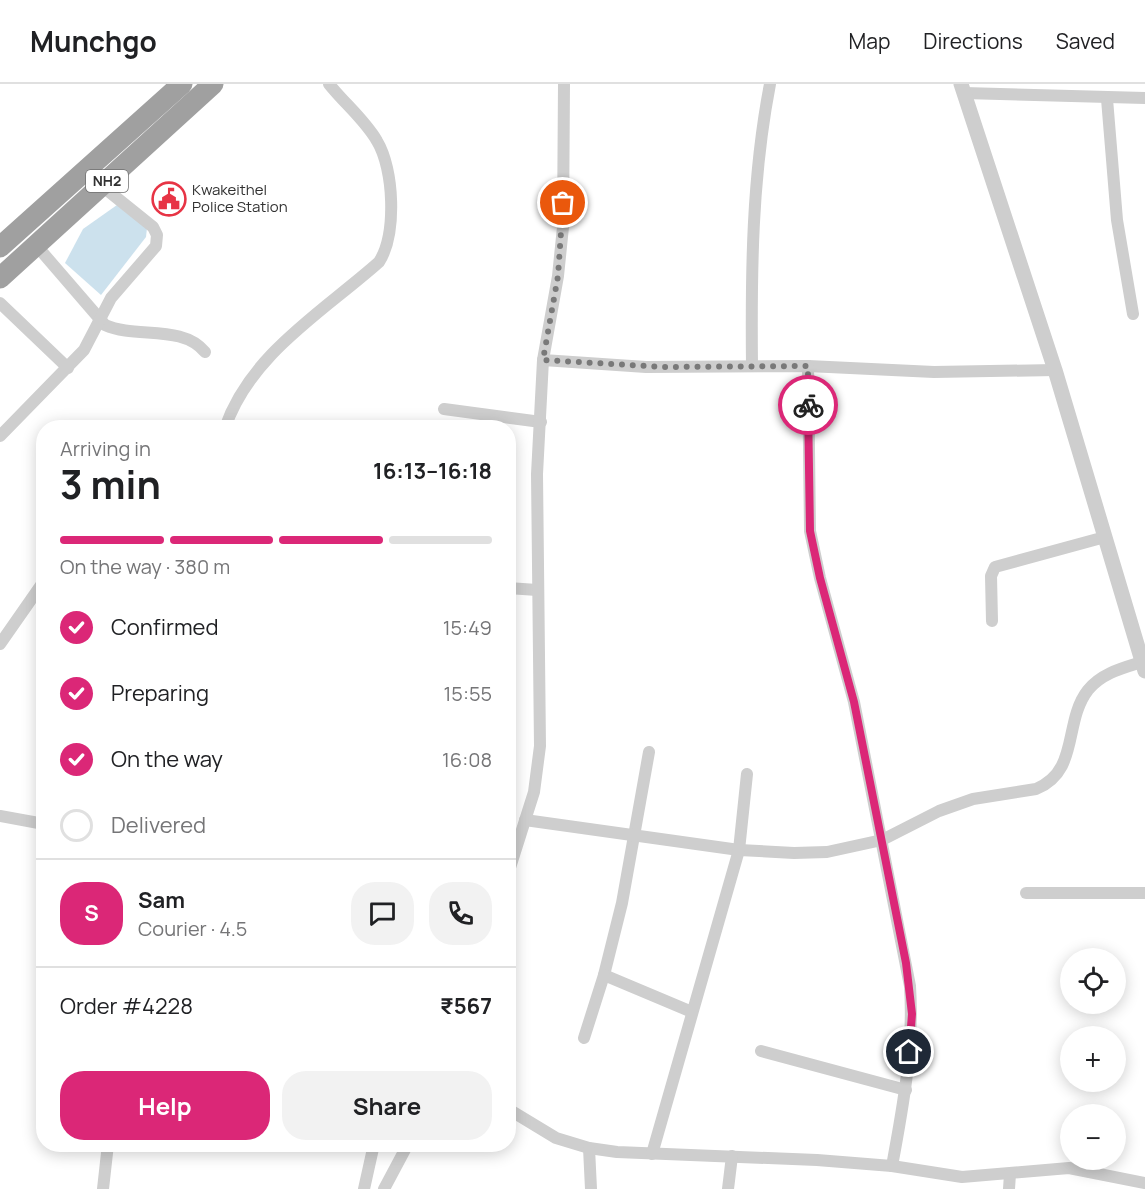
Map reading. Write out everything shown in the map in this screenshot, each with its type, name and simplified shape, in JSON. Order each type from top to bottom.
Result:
[{"type":"highway","name":"NH2","points":[[0,247],[182,84]]},
{"type":"highway","name":"NH2","points":[[0,278],[213,84]]},
{"type":"street","points":[[228,420],[236,400],[275,351],[379,262],[388,244],[390,196],[382,152],[376,140],[329,84]]},
{"type":"street","points":[[516,848],[534,792],[540,746],[537,474],[543,360],[562,237],[564,84]]},
{"type":"street","points":[[752,366],[751,283],[756,178],[770,84]]},
{"type":"street","points":[[525,820],[739,850],[827,852],[882,840],[954,805],[1036,789],[1049,784],[1059,774],[1077,711],[1088,690],[1104,676],[1143,667],[1055,370],[963,89],[1107,99],[1145,98]]},
{"type":"street","points":[[1107,99],[1117,220],[1133,314]]},
{"type":"street","points":[[0,436],[84,350],[111,298],[158,241],[153,227],[102,186]]},
{"type":"street","points":[[36,245],[99,321],[121,331],[187,338],[205,352]]},
{"type":"street","points":[[0,303],[68,368]]},
{"type":"street","points":[[543,360],[656,367],[808,366],[934,372],[1055,370]]},
{"type":"street","points":[[808,366],[810,531],[820,578],[854,702],[910,986],[912,1014],[906,1090],[892,1166]]},
{"type":"street","points":[[444,409],[541,422]]},
{"type":"street","points":[[992,621],[991,576],[995,567],[1105,537]]},
{"type":"street","points":[[516,589],[537,590]]},
{"type":"street","points":[[0,644],[36,592]]},
{"type":"street","points":[[584,1038],[604,975],[635,835],[649,752]]},
{"type":"street","points":[[652,1154],[739,850],[747,774]]},
{"type":"street","points":[[0,816],[36,823]]},
{"type":"street","points":[[1026,893],[1145,893]]},
{"type":"street","points":[[604,975],[692,1012]]},
{"type":"street","points":[[761,1051],[906,1090]]},
{"type":"street","points":[[516,1114],[556,1138],[590,1148],[652,1154],[732,1156],[892,1166],[962,1176],[1069,1168],[1145,1183]]},
{"type":"street","points":[[590,1148],[591,1185]]},
{"type":"street","points":[[103,1189],[107,1152]]},
{"type":"street","points":[[364,1189],[372,1152]]},
{"type":"street","points":[[384,1189],[404,1152]]},
{"type":"street","points":[[728,1186],[732,1156]]},
{"type":"street","points":[[1009,1189],[1010,1174]]},
{"type":"water","points":[[117,205],[147,228],[146,237],[101,295],[65,263],[83,229]]},
{"type":"way so far","points":[[563,203],[561,258],[543,360],[697,368],[808,366],[808,405]]},
{"type":"place","name":"Kwakeithel Police Station","points":[[169,199]]},
{"type":"route","points":[[808,405],[810,531],[814,556],[854,702],[906,963],[912,1014],[909,1052]]}]
